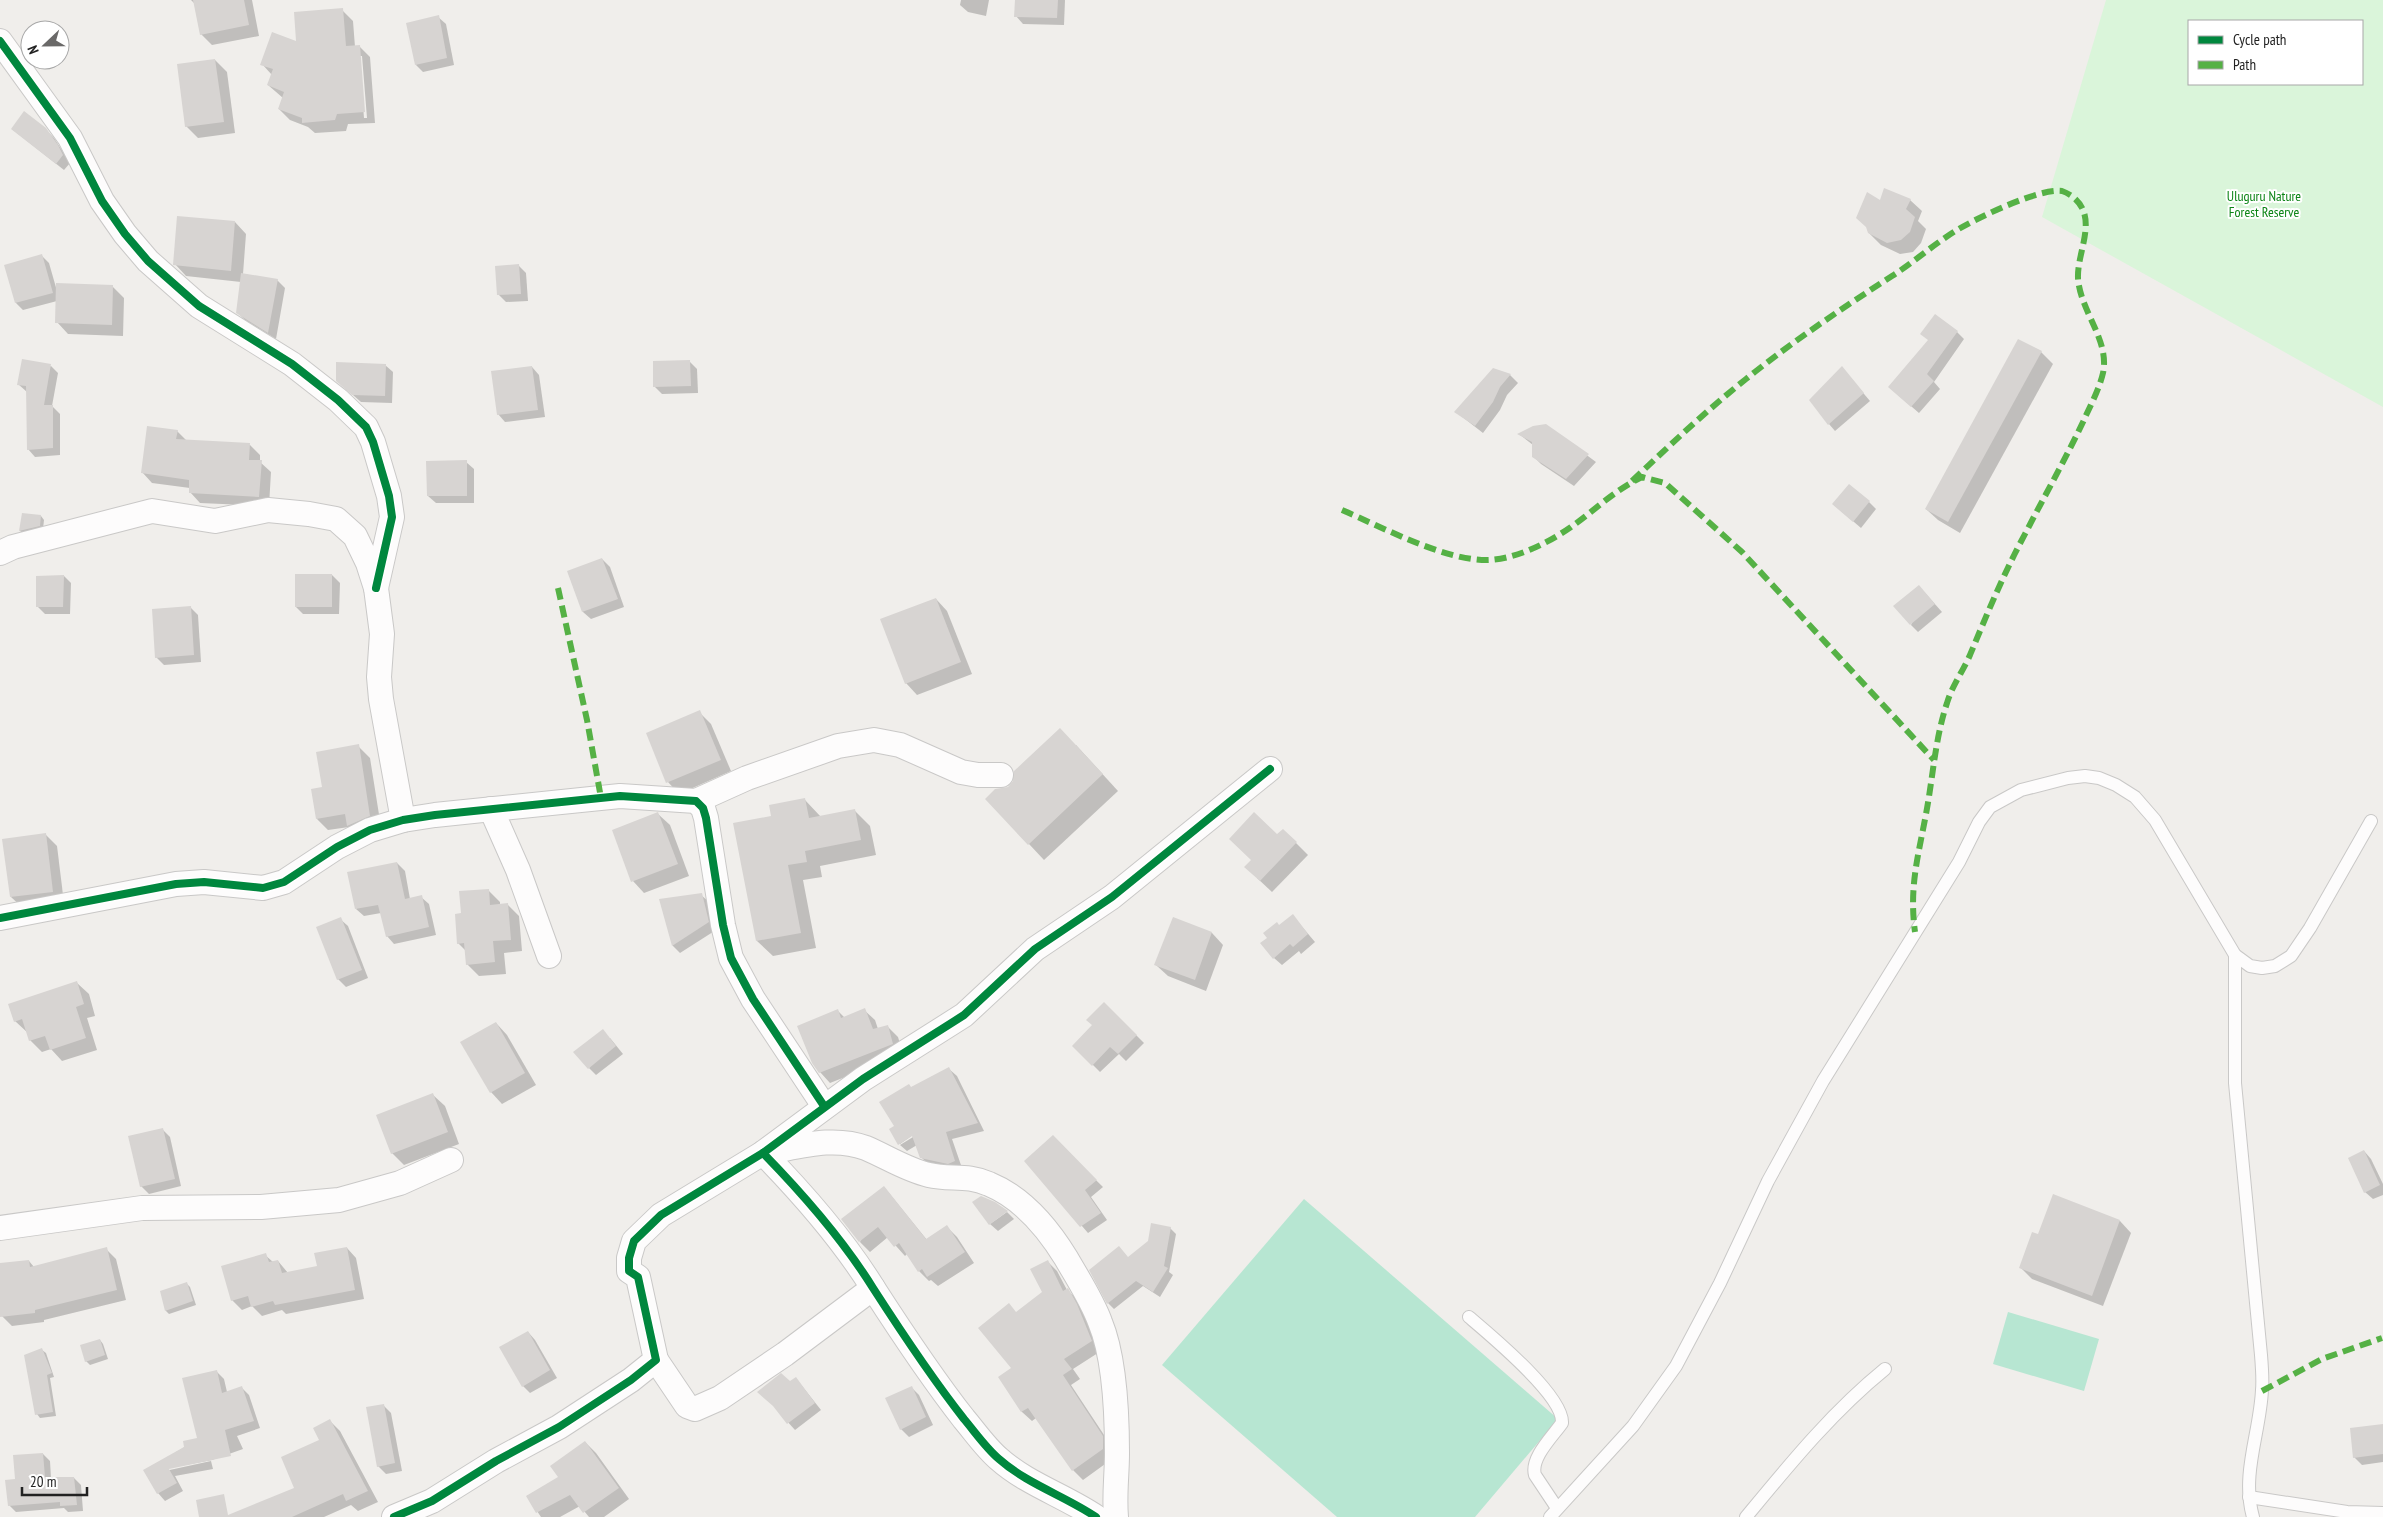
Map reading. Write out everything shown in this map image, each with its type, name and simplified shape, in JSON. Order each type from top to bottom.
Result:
[{"type":"street","points":[[0,41],[70,138],[111,214],[148,261],[199,306],[265,345],[292,364],[338,400],[366,427],[373,442],[389,496],[392,517],[376,588]]},
{"type":"street","points":[[0,553],[13,547],[152,511],[215,521],[268,510],[336,519],[349,529],[362,549],[376,588],[382,634],[379,677],[380,699],[403,820]]},
{"type":"street","points":[[0,918],[176,884],[204,882],[263,888],[284,882],[337,847],[370,830],[403,820],[620,796],[696,801],[747,778],[838,746],[874,740],[900,746],[961,772],[978,775],[1002,775]]},
{"type":"street","points":[[874,1288],[785,1354],[720,1398],[695,1409],[687,1406],[656,1360],[638,1277],[629,1271],[629,1258],[634,1241],[662,1215],[763,1153],[824,1106],[964,1015],[1035,949],[1112,897],[1270,769]]},
{"type":"street","points":[[696,801],[703,808],[706,818],[723,925],[731,958],[753,999],[824,1106]]},
{"type":"street","points":[[491,809],[525,886],[550,956]]},
{"type":"street","points":[[763,1153],[820,1143],[840,1142],[864,1148],[930,1175],[964,1176],[988,1183],[1017,1199],[1029,1210],[1044,1226],[1092,1303],[1108,1345],[1116,1419],[1114,1483],[1116,1517]]},
{"type":"street","points":[[763,1153],[798,1189],[842,1241],[874,1288],[895,1325],[945,1394],[998,1459],[1027,1478],[1075,1503],[1096,1517]]},
{"type":"street","points":[[0,1228],[142,1208],[261,1207],[339,1200],[400,1182],[451,1160]]},
{"type":"street","points":[[394,1517],[432,1501],[496,1461],[559,1428],[631,1380],[656,1360]]},
{"type":"lane","points":[[1469,1317],[1531,1373],[1552,1399],[1561,1415],[1562,1423],[1544,1448],[1534,1469],[1535,1475],[1554,1512],[1633,1426],[1676,1366],[1720,1283],[1768,1181],[1823,1080],[1959,862],[1979,822],[1990,807],[2021,790],[2068,778],[2085,776],[2099,778],[2116,785],[2135,797],[2155,820],[2235,955],[2250,966],[2262,968],[2275,966],[2291,956],[2310,928],[2371,821]]},
{"type":"lane","points":[[2235,955],[2235,1083],[2258,1310],[2262,1391],[2250,1462],[2249,1497],[2253,1517]]},
{"type":"lane","points":[[1746,1517],[1834,1415],[1861,1388],[1885,1369]]},
{"type":"lane","points":[[2249,1497],[2347,1512],[2383,1513]]},
{"type":"green space","name":"Uluguru Nature Forest Reserve","points":[[2106,0],[2383,0],[2383,407],[2042,217]]},
{"type":"green space","points":[[1304,1199],[1558,1419],[1475,1517],[1337,1517],[1162,1365]]},
{"type":"green space","points":[[2008,1312],[2099,1339],[2084,1391],[1993,1364]]},
{"type":"building","points":[[193,0],[244,0],[249,25],[200,35]]},
{"type":"building","points":[[1015,0],[1058,0],[1057,18],[1014,17]]},
{"type":"building","points":[[343,8],[346,46],[360,45],[365,112],[337,114],[335,120],[302,123],[302,118],[278,109],[284,92],[267,85],[273,69],[260,65],[272,32],[296,41],[294,12]]},
{"type":"building","points":[[439,15],[447,58],[415,65],[406,23]]},
{"type":"building","points":[[215,59],[224,122],[185,127],[177,64]]},
{"type":"building","points":[[24,111],[46,128],[58,145],[63,155],[56,164],[11,129]]},
{"type":"building","points":[[1884,188],[1911,199],[1906,209],[1915,217],[1910,232],[1901,240],[1887,243],[1868,233],[1866,227],[1856,218],[1867,192],[1880,200]]},
{"type":"building","points":[[177,216],[235,221],[231,271],[173,265]]},
{"type":"building","points":[[42,254],[53,293],[15,303],[4,265]]},
{"type":"building","points":[[519,264],[521,294],[497,295],[495,266]]},
{"type":"building","points":[[241,273],[278,279],[268,333],[236,313]]},
{"type":"building","points":[[56,283],[113,285],[112,325],[55,323]]},
{"type":"building","points":[[1935,314],[1958,331],[1927,374],[1934,381],[1911,407],[1888,387],[1928,340],[1920,334]]},
{"type":"building","points":[[2018,339],[2042,351],[1948,522],[1925,509]]},
{"type":"building","points":[[22,359],[51,364],[44,405],[53,405],[53,448],[27,450],[26,386],[17,385]]},
{"type":"building","points":[[690,360],[691,386],[653,387],[653,361]]},
{"type":"building","points":[[336,362],[386,364],[385,396],[352,395],[336,381]]},
{"type":"building","points":[[532,366],[538,410],[497,415],[491,371]]},
{"type":"building","points":[[1842,366],[1864,393],[1828,425],[1809,400]]},
{"type":"building","points":[[1493,368],[1511,374],[1500,387],[1493,402],[1475,426],[1454,412]]},
{"type":"building","points":[[1546,424],[1589,454],[1566,479],[1532,457],[1532,442],[1517,434],[1533,426]]},
{"type":"building","points":[[147,426],[178,430],[176,439],[250,443],[249,460],[262,460],[259,497],[189,493],[189,480],[141,473]]},
{"type":"building","points":[[467,460],[467,496],[427,496],[426,461]]},
{"type":"building","points":[[1849,484],[1870,501],[1853,522],[1832,504]]},
{"type":"building","points":[[22,513],[41,515],[40,526],[19,531]]},
{"type":"building","points":[[602,558],[618,599],[582,612],[567,571]]},
{"type":"building","points":[[295,574],[332,574],[332,607],[295,607]]},
{"type":"building","points":[[64,575],[63,607],[36,607],[36,576]]},
{"type":"building","points":[[1919,585],[1935,604],[1910,625],[1893,606]]},
{"type":"building","points":[[936,598],[961,662],[905,684],[880,619]]},
{"type":"building","points":[[191,606],[194,655],[155,658],[152,609]]},
{"type":"building","points":[[700,710],[721,760],[666,783],[646,733]]},
{"type":"building","points":[[1060,728],[1103,774],[1028,845],[985,799],[995,789],[1008,787],[1013,781],[1014,771]]},
{"type":"building","points":[[359,744],[370,816],[347,826],[345,814],[316,819],[311,789],[322,787],[316,752]]},
{"type":"building","points":[[805,798],[809,818],[855,809],[861,840],[805,851],[807,862],[788,865],[801,933],[756,941],[733,823],[771,816],[769,805]]},
{"type":"building","points":[[658,812],[678,864],[631,882],[612,830]]},
{"type":"building","points":[[1254,812],[1277,834],[1283,829],[1297,842],[1260,881],[1244,867],[1251,860],[1229,839]]},
{"type":"building","points":[[46,833],[53,892],[10,897],[2,839]]},
{"type":"building","points":[[397,862],[405,899],[422,895],[429,927],[386,937],[378,905],[355,909],[347,872]]},
{"type":"building","points":[[489,889],[490,905],[508,903],[511,940],[493,941],[495,962],[466,965],[464,943],[457,944],[455,914],[461,913],[459,891]]},
{"type":"building","points":[[702,893],[709,922],[672,946],[659,899]]},
{"type":"building","points":[[1293,914],[1308,934],[1293,947],[1290,944],[1273,959],[1260,943],[1267,938],[1263,933],[1277,922],[1279,925]]},
{"type":"building","points":[[341,917],[362,970],[337,980],[316,927]]},
{"type":"building","points":[[1173,917],[1212,932],[1195,980],[1154,965]]},
{"type":"building","points":[[77,981],[84,1004],[76,1007],[86,1038],[50,1050],[45,1036],[29,1041],[22,1019],[14,1022],[8,1004]]},
{"type":"building","points":[[1104,1002],[1137,1035],[1118,1054],[1110,1047],[1092,1066],[1072,1046],[1092,1025],[1086,1020]]},
{"type":"building","points":[[865,1008],[873,1029],[888,1025],[893,1044],[819,1073],[812,1063],[797,1026],[838,1009],[841,1018]]},
{"type":"building","points":[[496,1022],[525,1073],[490,1093],[460,1042]]},
{"type":"building","points":[[603,1029],[616,1046],[588,1069],[573,1052]]},
{"type":"building","points":[[949,1067],[978,1123],[946,1132],[955,1161],[948,1164],[920,1158],[912,1136],[898,1145],[889,1129],[894,1126],[879,1102],[909,1084],[911,1087]]},
{"type":"building","points":[[433,1093],[448,1132],[391,1154],[376,1115]]},
{"type":"building","points":[[163,1128],[175,1179],[140,1187],[128,1136]]},
{"type":"building","points":[[1053,1135],[1097,1180],[1085,1190],[1101,1213],[1080,1227],[1024,1161]]},
{"type":"building","points":[[2364,1150],[2380,1185],[2364,1193],[2348,1158]]},
{"type":"building","points":[[884,1186],[926,1239],[947,1225],[965,1252],[927,1277],[922,1269],[918,1272],[899,1243],[894,1247],[878,1227],[859,1242],[841,1219]]},
{"type":"building","points":[[2053,1194],[2120,1220],[2092,1296],[2019,1268],[2032,1232],[2038,1234]]},
{"type":"building","points":[[981,1196],[995,1202],[1008,1211],[989,1225],[972,1202]]},
{"type":"building","points":[[1151,1223],[1171,1227],[1164,1266],[1168,1268],[1153,1292],[1136,1281],[1107,1304],[1089,1270],[1119,1246],[1128,1257],[1148,1241]]},
{"type":"building","points":[[107,1247],[117,1290],[35,1310],[35,1313],[0,1317],[0,1263],[29,1260],[30,1267]]},
{"type":"building","points":[[347,1247],[355,1290],[275,1305],[273,1301],[251,1307],[248,1296],[231,1301],[221,1266],[266,1253],[269,1262],[278,1260],[282,1273],[317,1266],[314,1253]]},
{"type":"building","points":[[1048,1260],[1063,1291],[1068,1288],[1077,1304],[1092,1341],[1064,1359],[1072,1369],[1063,1375],[1103,1436],[1103,1449],[1072,1471],[1028,1408],[1021,1412],[998,1377],[1011,1368],[978,1328],[1009,1303],[1016,1312],[1042,1292],[1030,1269]]},
{"type":"building","points":[[187,1282],[193,1301],[165,1311],[160,1291]]},
{"type":"building","points":[[528,1331],[550,1370],[522,1387],[499,1347]]},
{"type":"building","points":[[100,1339],[105,1355],[85,1362],[80,1345]]},
{"type":"building","points":[[42,1348],[52,1373],[47,1375],[53,1412],[35,1415],[24,1355]]},
{"type":"building","points":[[217,1370],[222,1393],[242,1386],[254,1421],[225,1430],[231,1456],[169,1469],[177,1483],[157,1494],[143,1470],[184,1447],[183,1441],[197,1438],[182,1378]]},
{"type":"building","points":[[781,1373],[790,1381],[796,1377],[815,1403],[787,1424],[773,1406],[757,1392]]},
{"type":"building","points":[[912,1386],[926,1417],[900,1430],[885,1398]]},
{"type":"building","points":[[384,1404],[395,1463],[377,1467],[366,1407]]},
{"type":"building","points":[[330,1419],[368,1491],[346,1501],[343,1494],[292,1517],[199,1517],[196,1500],[224,1494],[228,1515],[294,1488],[281,1457],[319,1440],[313,1428]]},
{"type":"building","points":[[2383,1424],[2383,1454],[2353,1458],[2350,1428]]},
{"type":"building","points":[[585,1441],[619,1488],[583,1513],[570,1495],[536,1513],[526,1496],[558,1477],[550,1466]]},
{"type":"building","points":[[43,1453],[45,1477],[74,1477],[77,1505],[60,1506],[60,1502],[8,1506],[5,1480],[15,1479],[13,1455]]},
{"type":"marked path","points":[[1632,481],[1702,416],[1763,365],[1957,230],[2008,205],[2052,191],[2062,191],[2073,197],[2081,205],[2086,225],[2078,278],[2084,302],[2099,337],[2104,361],[2103,373],[2097,392],[2083,422],[2010,564],[1947,703],[1937,744],[1915,872],[1913,901],[1915,932]]},
{"type":"marked path","points":[[1342,510],[1435,550],[1473,559],[1490,560],[1522,553],[1553,539],[1605,500],[1642,477],[1665,483],[1742,552],[1934,760]]},
{"type":"marked path","points":[[558,588],[587,720],[601,798]]},
{"type":"marked path","points":[[2262,1391],[2322,1359],[2382,1338]]},
{"type":"cycle path","points":[[0,41],[70,138],[102,201],[125,234],[148,261],[199,306],[292,364],[338,400],[366,427],[373,442],[389,496],[392,517],[376,588]]},
{"type":"cycle path","points":[[394,1517],[432,1501],[496,1461],[559,1427],[631,1380],[656,1360],[638,1277],[629,1271],[629,1258],[634,1241],[661,1215],[763,1153],[863,1079],[964,1015],[1035,949],[1112,897],[1270,769]]},
{"type":"cycle path","points":[[0,918],[176,884],[204,882],[263,888],[284,882],[337,847],[370,830],[403,820],[620,796],[696,801],[703,808],[706,818],[723,925],[731,958],[753,999],[824,1106]]},
{"type":"cycle path","points":[[763,1153],[808,1201],[835,1234],[928,1371],[990,1450],[1022,1476],[1096,1517]]}]
